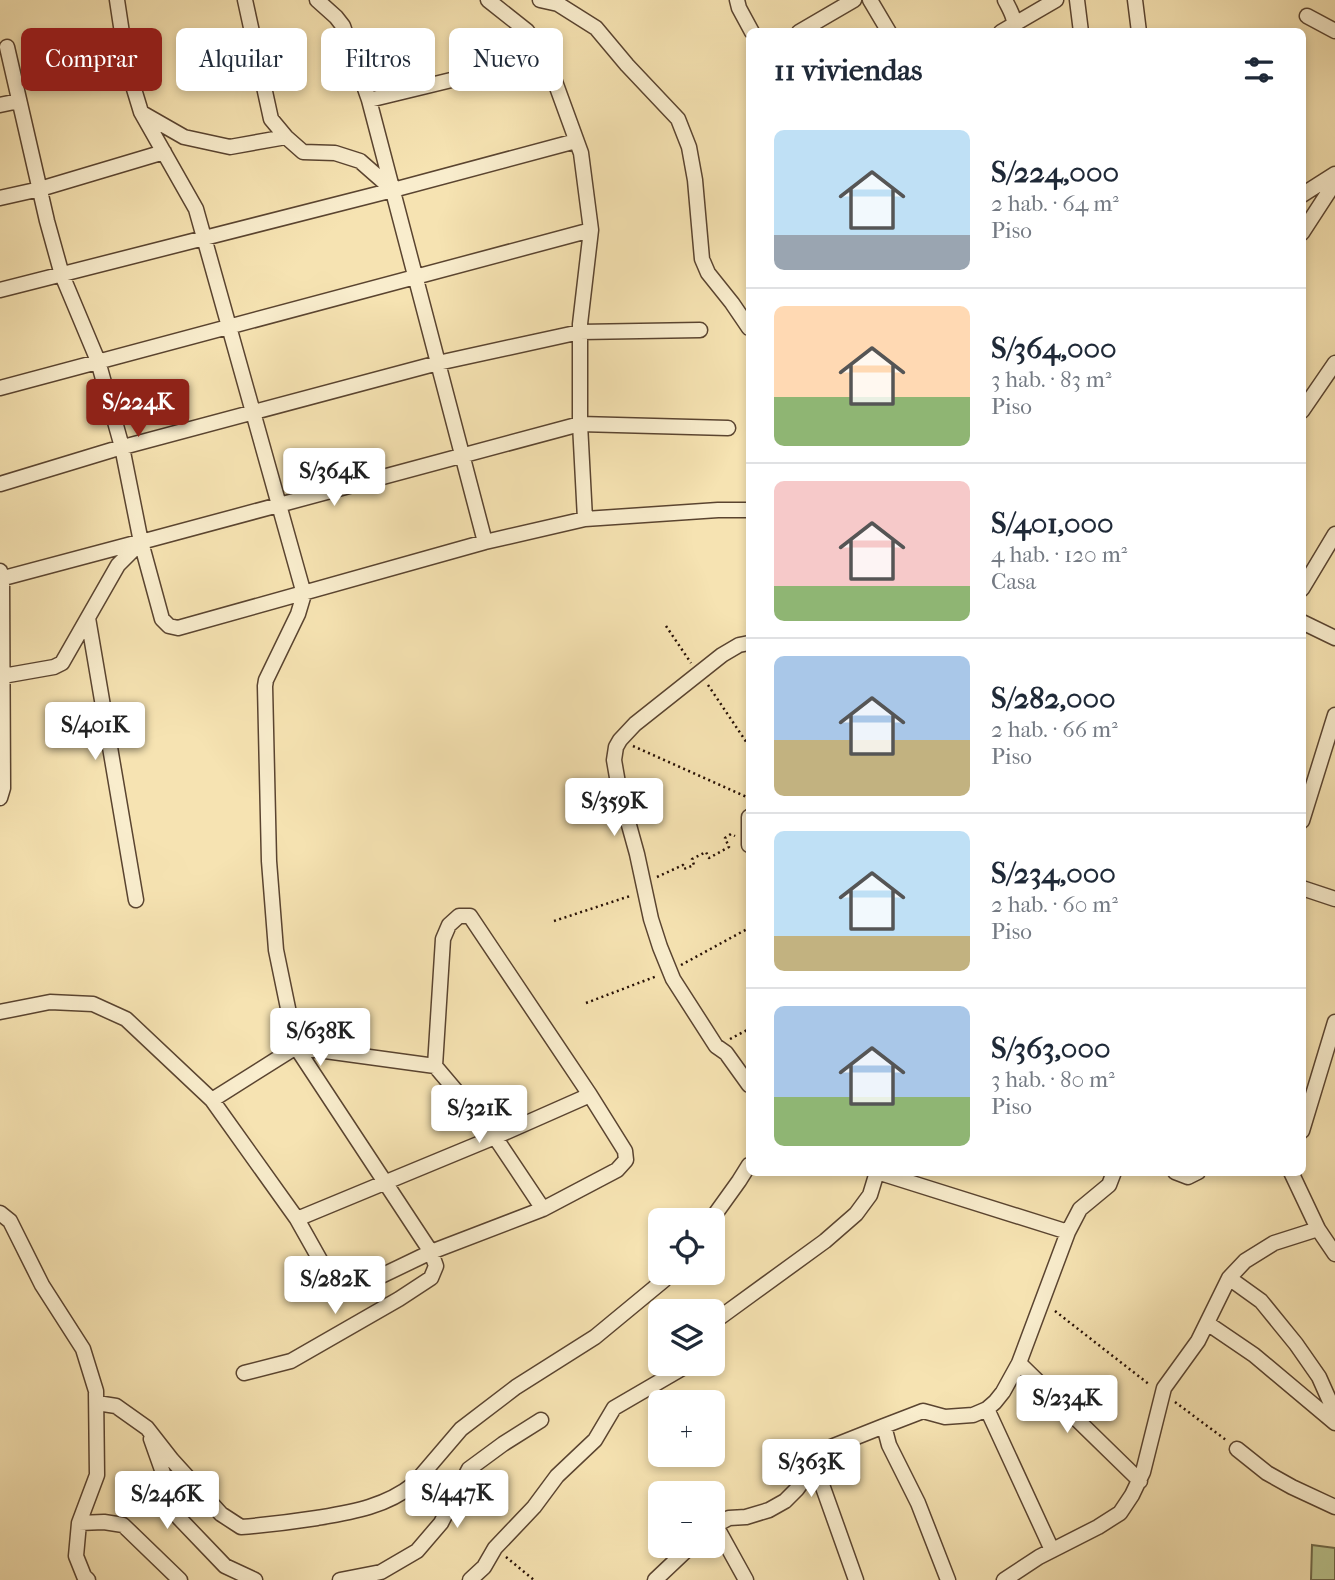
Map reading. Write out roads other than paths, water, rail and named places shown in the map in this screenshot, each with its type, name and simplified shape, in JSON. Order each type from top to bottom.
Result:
[{"type":"street","points":[[117,0],[127,66],[141,112],[196,209],[304,594],[298,614],[265,686],[269,861],[276,950],[296,1047],[430,1252],[436,1266],[432,1278],[291,1361],[244,1373]]},
{"type":"street","points":[[245,0],[271,119],[303,152],[335,153],[360,162],[393,190]]},
{"type":"street","points":[[317,0],[343,26],[369,100],[485,542]]},
{"type":"street","points":[[488,0],[523,28]]},
{"type":"street","points":[[540,0],[558,4],[596,28],[678,119],[689,147],[695,180],[702,258],[708,273],[746,324]]},
{"type":"street","points":[[737,0],[750,28]]},
{"type":"street","points":[[806,28],[854,0]]},
{"type":"street","points":[[870,0],[887,28]]},
{"type":"street","points":[[1005,0],[1013,15],[1014,28],[1056,0]]},
{"type":"street","points":[[1077,0],[1080,28]]},
{"type":"street","points":[[1135,0],[1138,28]]},
{"type":"street","points":[[1307,16],[1335,31]]},
{"type":"street","points":[[7,47],[62,275],[98,361],[122,447],[141,542],[163,619],[169,626],[178,628],[485,542],[585,519],[746,510]]},
{"type":"street","points":[[369,100],[449,81]]},
{"type":"street","points":[[558,91],[580,153],[591,230],[580,332],[580,424],[585,519]]},
{"type":"street","points":[[0,105],[19,101]]},
{"type":"street","points":[[141,112],[184,137],[230,147],[286,137]]},
{"type":"street","points":[[0,290],[576,141]]},
{"type":"street","points":[[0,198],[40,189],[164,152]]},
{"type":"street","points":[[1306,192],[1335,174]]},
{"type":"street","points":[[1306,227],[1335,182]]},
{"type":"street","points":[[0,388],[591,230]]},
{"type":"street","points":[[0,484],[122,447],[438,363],[580,332],[700,330]]},
{"type":"street","points":[[1306,405],[1335,363]]},
{"type":"street","points":[[0,798],[3,788],[1,576],[141,542],[580,424],[728,428]]},
{"type":"street","points":[[1306,582],[1335,534]]},
{"type":"street","points":[[2,676],[54,667],[62,663],[118,565],[141,542]]},
{"type":"street","points":[[88,618],[136,900]]},
{"type":"street","points":[[1306,624],[1335,638]]},
{"type":"street","points":[[746,644],[722,655],[635,723],[616,747],[614,760],[651,919],[673,979],[716,1046],[726,1053],[746,1081]]},
{"type":"street","points":[[1306,808],[1335,715]]},
{"type":"street","points":[[1306,889],[1335,898]]},
{"type":"street","points":[[0,1012],[50,1002],[93,1004],[126,1019],[212,1100],[297,1219],[333,1283],[341,1291],[354,1289],[430,1252],[543,1209],[617,1170],[626,1160],[625,1151],[590,1095],[470,916],[459,916],[449,925],[443,939],[435,1066]]},
{"type":"street","points":[[1306,1118],[1335,1022]]},
{"type":"street","points":[[212,1100],[296,1047],[435,1066],[495,1137],[543,1209]]},
{"type":"street","points":[[297,1219],[590,1095]]},
{"type":"street","points":[[720,1208],[746,1170]]},
{"type":"street","points":[[725,1314],[825,1241],[856,1213],[870,1195],[876,1176]]},
{"type":"street","points":[[890,1176],[1068,1232]]},
{"type":"street","points":[[725,1520],[769,1510],[785,1501],[826,1450],[849,1439],[923,1411],[945,1417],[973,1415],[987,1409],[1003,1392],[1019,1363],[1068,1232],[1080,1209],[1109,1185],[1112,1176]]},
{"type":"street","points":[[1293,1176],[1318,1229],[1335,1254]]},
{"type":"street","points":[[0,1213],[10,1221],[42,1285],[83,1349],[96,1391],[97,1475],[79,1523],[76,1556],[84,1576],[89,1580]]},
{"type":"street","points":[[1004,1580],[1120,1513],[1140,1481],[1164,1388],[1190,1353],[1229,1278],[1245,1262],[1274,1243],[1318,1229]]},
{"type":"street","points":[[1229,1278],[1261,1301],[1296,1344],[1319,1377],[1335,1413]]},
{"type":"street","points":[[97,1403],[116,1406],[147,1428],[172,1461],[221,1514],[241,1527],[349,1513],[373,1507],[397,1496],[414,1484],[461,1429],[516,1387],[595,1337],[658,1285]]},
{"type":"street","points":[[1206,1323],[1254,1354],[1335,1423]]},
{"type":"street","points":[[1019,1363],[1140,1481]]},
{"type":"street","points":[[470,1580],[484,1567],[495,1548],[534,1507],[557,1476],[595,1440],[614,1408],[669,1376]]},
{"type":"street","points":[[987,1409],[1052,1550]]},
{"type":"street","points":[[340,1580],[381,1572],[417,1551],[441,1522],[469,1469],[541,1420]]},
{"type":"street","points":[[884,1426],[889,1445],[918,1503],[948,1580]]},
{"type":"street","points":[[147,1428],[179,1518],[225,1566],[255,1580]]},
{"type":"street","points":[[1237,1449],[1267,1473],[1335,1507]]},
{"type":"street","points":[[815,1465],[856,1580]]},
{"type":"street","points":[[79,1523],[104,1522],[124,1525],[180,1580]]},
{"type":"street","points":[[725,1544],[746,1580]]},
{"type":"street","points":[[655,1580],[678,1558]]}]
